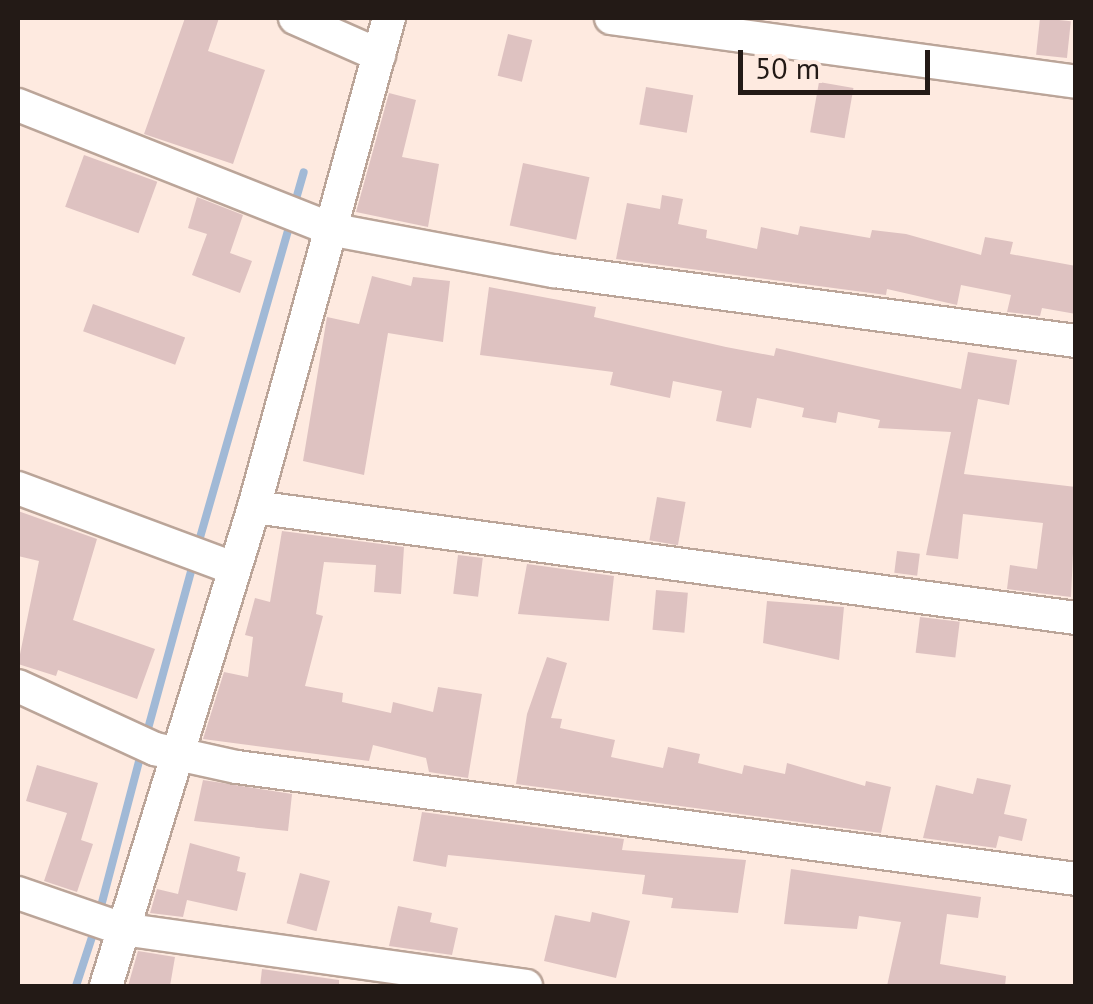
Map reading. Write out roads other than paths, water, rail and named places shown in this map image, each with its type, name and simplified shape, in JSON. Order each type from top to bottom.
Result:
[{"type":"street","points":[[295,18],[379,55]]},
{"type":"street","points":[[106,986],[105,924],[154,748],[222,564],[254,507],[309,220],[379,55],[389,18]]},
{"type":"street","points":[[611,18],[1076,82]]},
{"type":"street","points":[[18,105],[309,220],[554,271],[1076,341]]},
{"type":"street","points":[[18,488],[222,564]]},
{"type":"street","points":[[254,507],[1076,618]]},
{"type":"street","points":[[18,686],[154,748],[1076,879]]},
{"type":"street","points":[[18,892],[105,924],[526,986]]},
{"type":"waterway","points":[[294,206],[304,172]]},
{"type":"waterway","points":[[197,548],[291,220]]},
{"type":"waterway","points":[[146,736],[194,561]]},
{"type":"waterway","points":[[100,910],[141,754]]},
{"type":"waterway","points":[[76,986],[95,928]]}]
